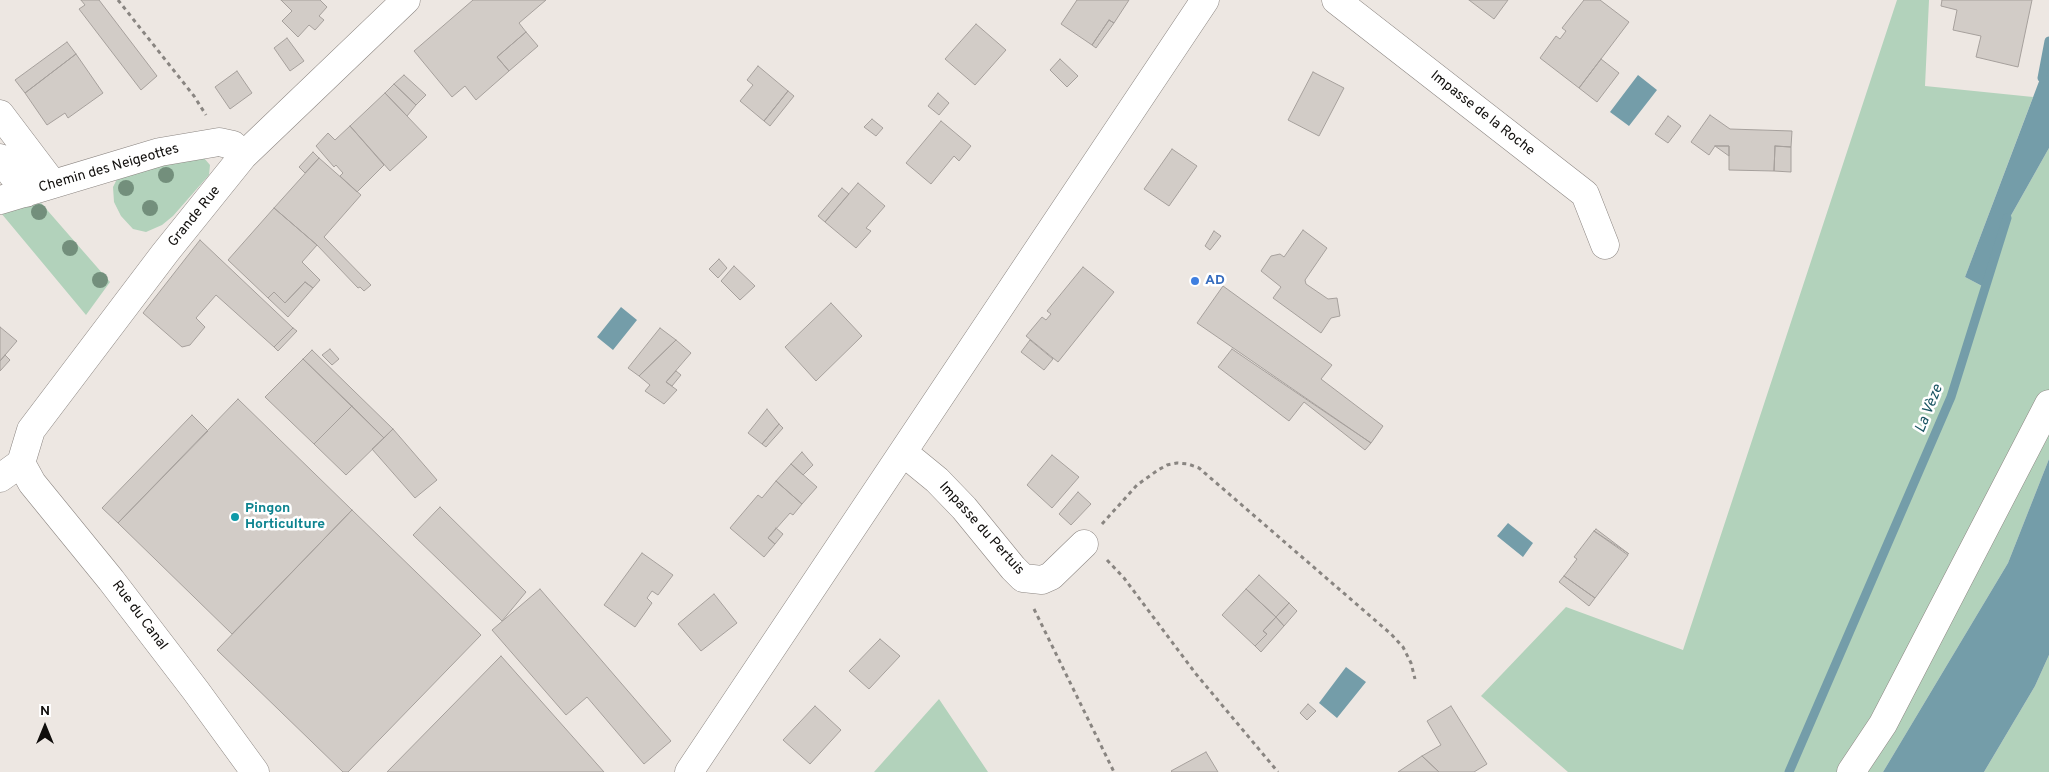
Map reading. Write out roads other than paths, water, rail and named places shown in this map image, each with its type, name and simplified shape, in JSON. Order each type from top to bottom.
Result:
[{"type":"street","name":"Grande Rue","points":[[11,470],[31,430],[165,253],[243,156],[406,0]]},
{"type":"street","points":[[689,772],[1205,0]]},
{"type":"street","name":"Impasse de la Roche","points":[[1336,0],[1585,194],[1605,245]]},
{"type":"street","points":[[0,114],[53,184]]},
{"type":"street","name":"Chemin des Neigeottes","points":[[0,200],[160,152],[219,142],[233,145],[243,156]]},
{"type":"street","points":[[0,158],[26,193]]},
{"type":"street","points":[[1851,772],[1884,724],[2049,404]]},
{"type":"street","name":"Impasse du Pertuis","points":[[904,453],[937,480],[964,508],[1022,578],[1042,580],[1051,576],[1084,544]]},
{"type":"street","name":"Rue du Canal","points":[[11,470],[32,483],[111,580],[255,772]]},
{"type":"water","points":[[2049,55],[2049,148],[2000,235],[1982,286],[1965,277]]},
{"type":"water","points":[[1638,75],[1657,90],[1629,126],[1610,112]]},
{"type":"water","points":[[621,307],[637,320],[613,350],[597,337]]},
{"type":"water","points":[[2049,459],[2049,655],[2035,686],[1984,772],[1883,772],[2008,563]]},
{"type":"water","points":[[1508,523],[1533,543],[1523,557],[1497,536]]},
{"type":"water","points":[[1346,667],[1366,682],[1337,718],[1319,703]]},
{"type":"waterway","name":"La Vèze","points":[[2042,78],[2049,41]]},
{"type":"waterway","name":"La Vèze","points":[[1789,772],[1951,397],[2007,218]]},
{"type":"place","name":"AD","points":[[1195,281]]},
{"type":"place","name":"Pingon Horticulture","points":[[235,517]]}]
